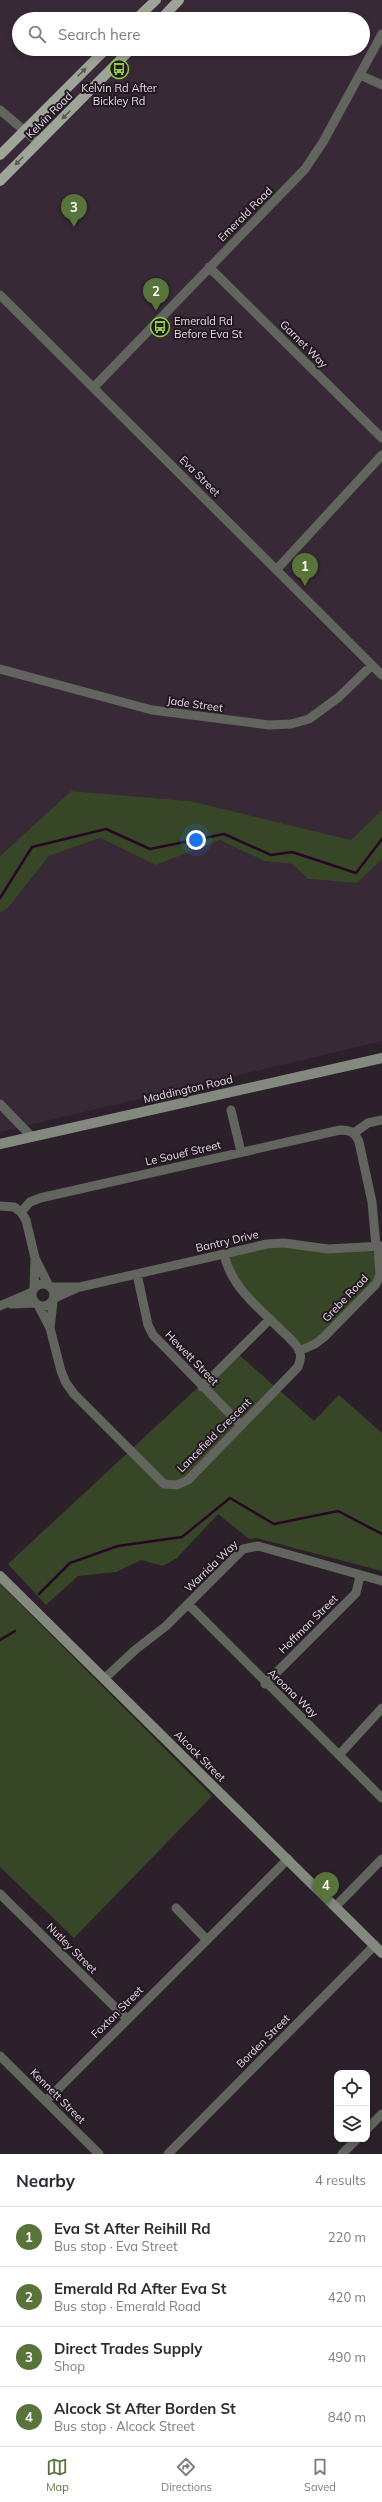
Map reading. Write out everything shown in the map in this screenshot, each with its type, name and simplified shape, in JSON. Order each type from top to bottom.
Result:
[{"type":"main road","points":[[143,12],[156,0]]},
{"type":"main road","points":[[168,12],[179,0]]},
{"type":"main road","name":"Kelvin Road","points":[[0,155],[24,129],[99,56]]},
{"type":"main road","name":"Kelvin Road","points":[[0,181],[124,56]]},
{"type":"main road","name":"Maddington Road","points":[[0,1144],[382,1058]]},
{"type":"main road","name":"Alcock Street","points":[[0,1576],[378,1949]]},
{"type":"street","name":"Emerald Road","points":[[94,387],[305,169],[320,147],[382,34]]},
{"type":"street","points":[[360,75],[382,85]]},
{"type":"street","points":[[0,110],[38,142]]},
{"type":"street","name":"Garnet Way","points":[[209,267],[382,438]]},
{"type":"street","name":"Eva Street","points":[[0,295],[382,675]]},
{"type":"street","points":[[277,569],[382,455]]},
{"type":"street","name":"Jade Street","points":[[0,669],[152,710],[270,725],[291,724],[309,719],[339,697],[372,664]]},
{"type":"street","points":[[0,1104],[32,1137]]},
{"type":"street","points":[[231,1110],[241,1152]]},
{"type":"street","points":[[379,1246],[372,1202],[359,1142],[354,1133],[368,1123],[382,1120]]},
{"type":"street","name":"Le Souef Street","points":[[22,1212],[30,1202],[40,1198],[340,1130],[354,1133]]},
{"type":"street","points":[[0,1206],[14,1207],[22,1212],[26,1220],[35,1258],[50,1286],[54,1300],[46,1306],[37,1304],[3,1305]]},
{"type":"street","name":"Bantry Drive","points":[[54,1300],[80,1287],[276,1243],[328,1249],[379,1246]]},
{"type":"street","name":"Grebe Road","points":[[299,1351],[315,1344],[324,1337],[376,1284],[380,1275],[379,1246]]},
{"type":"street","points":[[224,1254],[230,1275],[299,1351]]},
{"type":"street","points":[[35,1258],[33,1290],[37,1304]]},
{"type":"street","name":"Hewett Street","points":[[137,1274],[148,1325],[153,1335],[202,1387],[241,1425]]},
{"type":"street","points":[[3,1305],[33,1290],[40,1284],[50,1286]]},
{"type":"street","name":"Bantry Drive","points":[[50,1286],[80,1287]]},
{"type":"street","name":"Lancefield Crescent","points":[[50,1328],[54,1300]]},
{"type":"street","name":"Lancefield Crescent","points":[[37,1304],[50,1328],[61,1371],[74,1394],[164,1484],[177,1485],[188,1480],[298,1368],[300,1360],[299,1351]]},
{"type":"street","points":[[202,1387],[270,1319]]},
{"type":"street","name":"Warrida Way","points":[[104,1679],[188,1604],[243,1549],[250,1546],[258,1546],[382,1582]]},
{"type":"street","name":"Hoffman Street","points":[[265,1684],[356,1593],[360,1576]]},
{"type":"street","name":"Aroona Way","points":[[188,1604],[265,1684],[339,1754],[382,1798]]},
{"type":"street","points":[[339,1754],[382,1708]]},
{"type":"street","name":"Foxton Street","points":[[46,2101],[288,1859]]},
{"type":"street","points":[[336,1906],[382,1859]]},
{"type":"street","name":"Nutley Street","points":[[0,1894],[127,2019]]},
{"type":"street","points":[[176,1908],[206,1940]]},
{"type":"street","name":"Borden Street","points":[[168,2154],[378,1949]]},
{"type":"street","name":"Kennett Street","points":[[0,2056],[99,2154]]},
{"type":"street","points":[[370,2126],[382,2114]]},
{"type":"street","points":[[342,2154],[354,2142]]},
{"type":"shaded area","points":[[0,0],[382,0],[382,810],[351,840],[190,801],[71,791],[0,856]]},
{"type":"shaded area","points":[[100,838],[156,865],[220,840],[264,861],[292,864],[308,879],[357,883],[382,859],[382,1041],[0,1132],[0,913],[8,908],[49,856]]},
{"type":"green space","points":[[71,791],[190,801],[351,840],[382,810],[382,859],[357,883],[308,879],[292,864],[264,861],[220,840],[156,865],[100,838],[49,856],[8,908],[0,913],[0,856]]},
{"type":"green space","points":[[378,1246],[380,1275],[311,1346],[299,1351],[249,1299],[224,1254],[252,1248]]},
{"type":"green space","points":[[236,1352],[314,1421],[339,1395],[382,1433],[382,1571],[256,1538],[249,1539],[218,1514],[177,1558],[163,1566],[141,1560],[116,1572],[78,1576],[46,1605],[8,1564]]},
{"type":"green space","points":[[0,1584],[212,1796],[74,1938],[0,1867]]},
{"type":"waterway","points":[[0,898],[32,847],[106,829],[150,849],[224,834],[271,855],[292,852],[356,873],[382,839]]},
{"type":"waterway","points":[[39,1594],[70,1563],[118,1546],[182,1537],[230,1498],[274,1524],[338,1511],[382,1534]]},
{"type":"waterway","points":[[0,1640],[15,1631]]},
{"type":"place","name":"Kelvin Rd After Bickley Rd","points":[[119,69]]},
{"type":"place","name":"Direct Trades Supply","points":[[74,227]]},
{"type":"place","name":"Emerald Rd After Eva St","points":[[156,311]]},
{"type":"place","name":"Emerald Rd Before Eva St","points":[[160,327]]},
{"type":"place","name":"Eva St After Reihill Rd","points":[[305,586]]},
{"type":"place","name":"Alcock St After Borden St","points":[[326,1905]]}]
